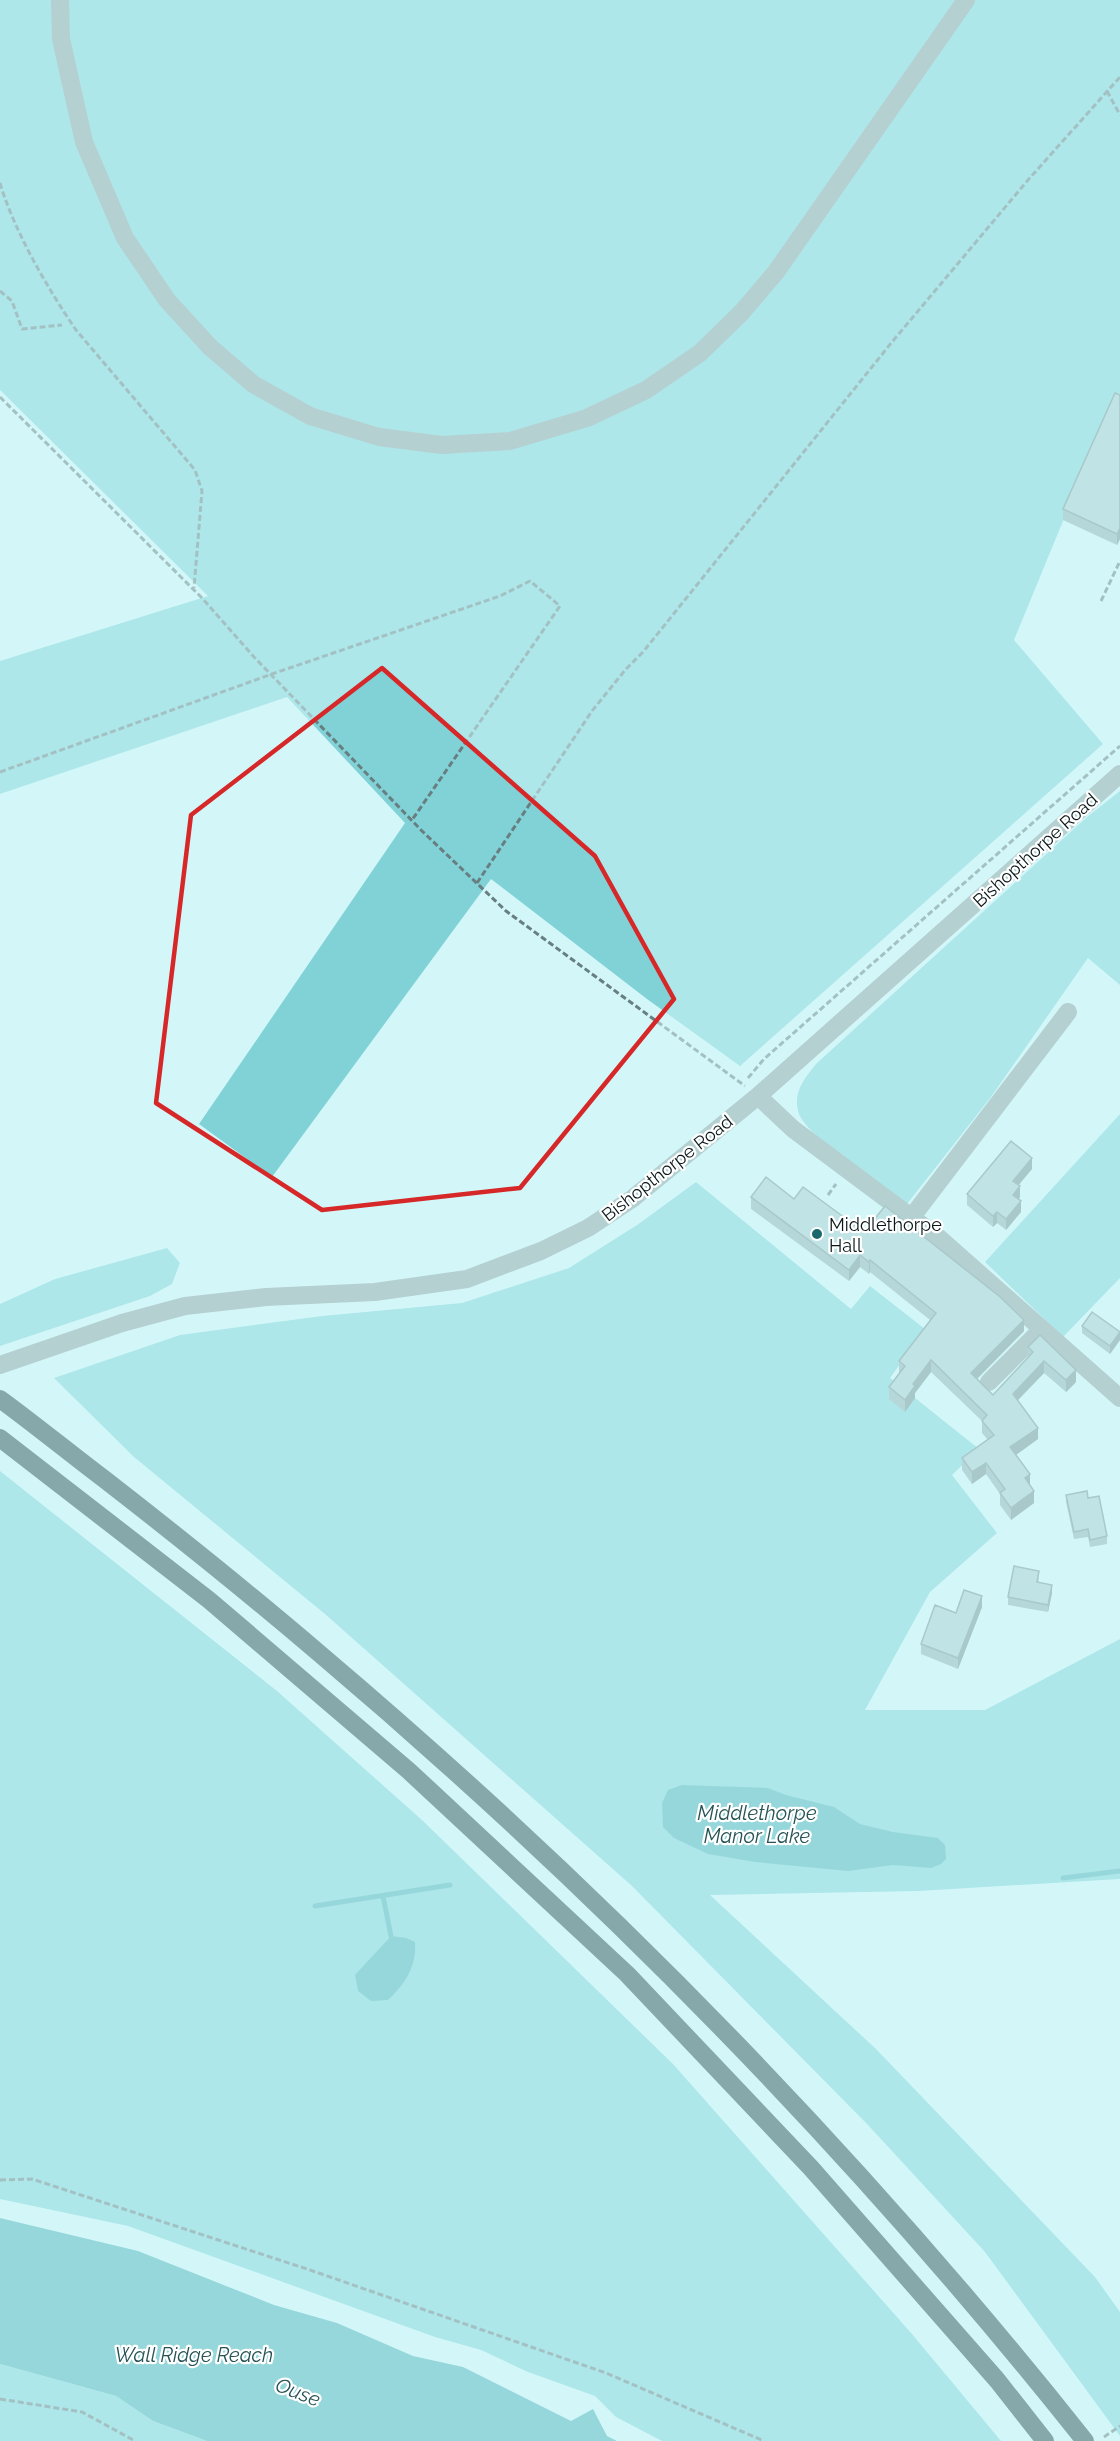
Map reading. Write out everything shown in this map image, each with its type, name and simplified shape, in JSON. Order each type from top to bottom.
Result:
[{"type":"highway","points":[[0,1400],[226,1574],[427,1744],[647,1951],[835,2147],[1022,2361],[1085,2441]]},
{"type":"highway","points":[[0,1438],[209,1600],[409,1771],[627,1974],[811,2168],[997,2380],[1045,2441]]},
{"type":"street","points":[[60,0],[61,39],[84,142],[125,238],[167,300],[210,347],[253,384],[310,416],[379,437],[442,445],[510,441],[586,418],[646,390],[700,353],[742,312],[776,272],[966,0]]},
{"type":"street","name":"Bishopthorpe Road","points":[[0,1365],[122,1323],[185,1306],[266,1297],[375,1292],[467,1279],[541,1251],[588,1228],[632,1199],[758,1096],[1120,774]]},
{"type":"street","points":[[911,1218],[1068,1012]]},
{"type":"street","points":[[758,1096],[793,1129],[960,1256],[1120,1398]]},
{"type":"street","points":[[989,1382],[1041,1330]]},
{"type":"path","points":[[477,883],[592,711],[619,677],[643,652],[892,342],[1120,77]]},
{"type":"path","points":[[1107,91],[1120,115]]},
{"type":"path","points":[[0,183],[30,251],[66,315],[195,470],[202,491],[194,589]]},
{"type":"path","points":[[0,291],[12,300],[22,329],[62,325]]},
{"type":"path","points":[[0,396],[194,589],[411,820],[506,911],[758,1096]]},
{"type":"path","points":[[1101,601],[1120,561]]},
{"type":"path","points":[[0,772],[272,674],[500,596],[530,581],[560,606],[411,820]]},
{"type":"path","points":[[743,1084],[764,1059],[1120,746]]},
{"type":"path","points":[[0,2180],[32,2179],[310,2270],[606,2373],[764,2441]]},
{"type":"path","points":[[0,2399],[82,2412],[135,2441]]},
{"type":"path","points":[[1104,2437],[1120,2426]]},
{"type":"highlighted area","points":[[382,668],[595,856],[674,999],[520,1188],[322,1210],[156,1103],[191,815]]},
{"type":"shaded area","points":[[0,0],[1120,0],[1120,396],[1115,395],[1014,640],[1103,744],[740,1066],[647,999],[491,879],[272,1177],[199,1124],[405,823],[287,697],[0,794],[0,661],[208,596],[0,390]]},
{"type":"shaded area","points":[[1120,791],[1120,985],[1088,958],[991,1097],[907,1204],[831,1149],[805,1124],[797,1106],[800,1087],[816,1064],[1087,817]]},
{"type":"shaded area","points":[[1120,1114],[1120,1278],[1063,1337],[985,1262]]},
{"type":"shaded area","points":[[696,1182],[851,1309],[870,1286],[925,1329],[890,1378],[979,1449],[952,1475],[997,1533],[930,1592],[865,1710],[985,1710],[1120,1639],[1120,1879],[919,1891],[710,1895],[876,2049],[1095,2277],[1120,2312],[1120,2436],[985,2252],[868,2125],[632,1886],[325,1614],[134,1457],[54,1378],[180,1335],[322,1316],[462,1303],[569,1268],[637,1225]]},
{"type":"shaded area","points":[[167,1248],[180,1263],[172,1284],[150,1296],[0,1346],[0,1304],[55,1279]]},
{"type":"shaded area","points":[[0,1471],[277,1691],[422,1820],[673,2064],[912,2334],[1001,2441],[662,2441],[616,2417],[595,2396],[528,2372],[481,2350],[435,2337],[128,2226],[0,2199]]},
{"type":"shaded area","points":[[0,2364],[116,2396],[153,2421],[207,2441],[0,2441]]},
{"type":"water","name":"Middlethorpe Manor Lake","points":[[682,1785],[768,1788],[834,1807],[860,1824],[893,1832],[938,1838],[945,1845],[946,1859],[931,1868],[893,1865],[848,1871],[755,1862],[708,1854],[674,1838],[663,1827],[662,1803],[668,1790]]},
{"type":"water","points":[[391,1936],[415,1942],[412,1967],[400,1988],[388,2000],[371,2001],[358,1991],[355,1975]]},
{"type":"water","name":"Wall Ridge Reach","points":[[0,2218],[138,2251],[274,2305],[337,2323],[413,2356],[463,2367],[571,2421],[593,2409],[607,2436],[617,2441],[207,2441],[153,2421],[116,2396],[0,2364]]},
{"type":"building","points":[[1115,393],[1120,395],[1120,528],[1117,534],[1063,509]]},
{"type":"building","points":[[1011,1141],[1032,1158],[1013,1181],[1020,1186],[1013,1195],[1021,1201],[1006,1219],[997,1212],[993,1216],[967,1194]]},
{"type":"building","points":[[766,1177],[794,1199],[803,1187],[864,1232],[885,1206],[999,1296],[1024,1320],[971,1373],[993,1395],[1033,1352],[1028,1347],[1040,1335],[1076,1370],[1066,1380],[1044,1361],[1013,1394],[1038,1428],[1010,1447],[1030,1474],[1025,1478],[1034,1491],[1011,1508],[1000,1493],[1005,1489],[986,1463],[972,1472],[962,1458],[994,1435],[982,1421],[987,1415],[931,1360],[913,1384],[915,1386],[905,1400],[889,1387],[905,1366],[899,1361],[936,1313],[870,1260],[869,1262],[860,1255],[849,1270],[751,1197]]},
{"type":"building","points":[[1092,1312],[1120,1332],[1110,1346],[1082,1326]]},
{"type":"building","points":[[1087,1491],[1088,1498],[1099,1496],[1107,1536],[1090,1540],[1088,1529],[1074,1532],[1066,1495]]},
{"type":"building","points":[[1014,1566],[1039,1571],[1037,1582],[1052,1585],[1048,1605],[1008,1597]]},
{"type":"building","points":[[964,1590],[982,1596],[958,1658],[921,1644],[935,1605],[956,1613]]},
{"type":"waterway","points":[[1063,1878],[1120,1871]]},
{"type":"waterway","points":[[315,1906],[450,1885]]},
{"type":"waterway","points":[[383,1896],[391,1936]]},
{"type":"place","name":"Middlethorpe Hall","points":[[817,1234]]},
{"type":"water label","name":"Ouse","points":[[298,2392]]}]
